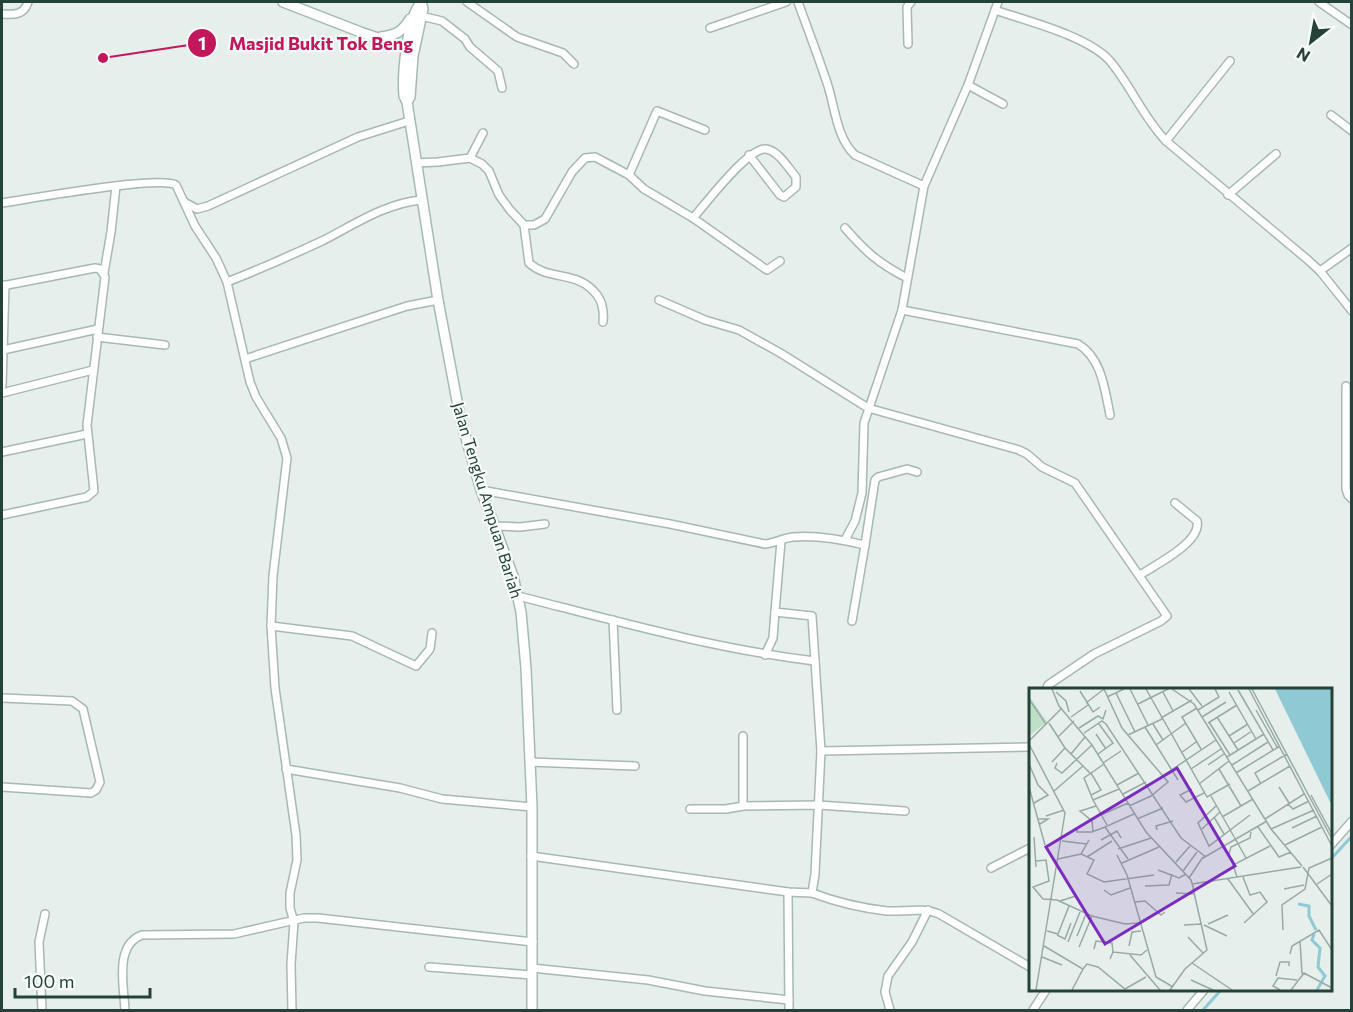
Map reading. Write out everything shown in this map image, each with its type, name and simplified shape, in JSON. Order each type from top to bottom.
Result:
[{"type":"main road","points":[[283,2],[378,37],[410,52]]},
{"type":"main road","points":[[378,37],[395,35],[404,29],[420,7]]},
{"type":"main road","name":"Jalan Tengku Ampuan Bariah","points":[[420,7],[410,52],[409,121],[438,300],[460,417],[481,490],[496,526],[518,596],[526,668],[532,807],[532,1011]]},
{"type":"main road","points":[[363,33],[366,37],[410,52]]},
{"type":"street","points":[[2,14],[21,13],[28,2]]},
{"type":"street","points":[[467,2],[517,37],[563,53],[574,64]]},
{"type":"street","points":[[710,28],[786,2]]},
{"type":"street","points":[[798,2],[827,84],[843,140],[848,149],[855,155],[924,186]]},
{"type":"street","points":[[908,44],[907,7],[911,2]]},
{"type":"street","points":[[844,540],[855,521],[862,493],[863,438],[868,408],[902,310],[924,186],[968,85],[998,2]]},
{"type":"street","points":[[1319,2],[1352,25]]},
{"type":"street","points":[[420,7],[465,39],[470,47],[498,71],[502,88]]},
{"type":"street","points":[[995,10],[1068,35],[1102,54],[1125,83],[1154,129],[1228,195],[1320,271],[1352,311]]},
{"type":"street","points":[[1166,141],[1230,61]]},
{"type":"street","points":[[968,85],[1003,104]]},
{"type":"street","points":[[629,175],[657,111],[705,130]]},
{"type":"street","points":[[1330,115],[1352,131]]},
{"type":"street","points":[[182,200],[190,207],[197,209],[208,206],[358,137],[409,121]]},
{"type":"street","points":[[470,158],[483,133]]},
{"type":"street","points":[[693,218],[749,155],[761,149],[773,152],[796,177],[796,187],[784,197],[780,195],[749,155]]},
{"type":"street","points":[[1228,195],[1276,154]]},
{"type":"street","points":[[524,225],[534,225],[545,219],[572,172],[585,158],[595,157],[629,175],[644,189],[693,218],[767,270],[780,261]]},
{"type":"street","points":[[416,163],[470,158],[482,164],[489,171],[499,195],[524,225],[529,263],[537,270],[568,276],[590,286],[601,300],[604,313],[603,322]]},
{"type":"street","points":[[2,203],[116,186],[168,182],[176,185],[195,226],[216,258],[227,282],[250,382],[256,397],[281,438],[287,458],[273,576],[271,626],[275,688],[297,860],[290,893],[290,908],[294,922],[292,1011]]},
{"type":"street","points":[[2,515],[92,495],[94,485],[87,434],[104,273],[116,186]]},
{"type":"street","points":[[227,282],[281,260],[386,208],[422,200]]},
{"type":"street","points":[[195,226],[198,216],[208,206]]},
{"type":"street","points":[[845,228],[877,261],[907,278]]},
{"type":"street","points":[[1320,271],[1352,248]]},
{"type":"street","points":[[2,386],[3,285],[95,268],[104,273]]},
{"type":"street","points":[[245,359],[407,306],[438,300]]},
{"type":"street","points":[[659,300],[705,320],[739,330],[868,408],[1019,450],[1042,467],[1069,479],[1079,489],[1166,612],[1165,619],[1094,654],[1047,688]]},
{"type":"street","points":[[902,310],[1078,344],[1091,354],[1101,376],[1110,415]]},
{"type":"street","points":[[3,350],[98,333],[165,345]]},
{"type":"street","points":[[2,393],[93,370]]},
{"type":"street","points":[[1346,386],[1346,489],[1352,499]]},
{"type":"street","points":[[2,452],[87,434]]},
{"type":"street","points":[[852,621],[875,480],[878,477],[907,469],[917,472]]},
{"type":"street","points":[[481,490],[670,524],[765,544],[791,537],[844,540],[865,545]]},
{"type":"street","points":[[1140,575],[1182,549],[1197,530],[1197,521],[1175,503]]},
{"type":"street","points":[[496,526],[520,527],[545,524]]},
{"type":"street","points":[[765,655],[773,638],[781,541]]},
{"type":"street","points":[[518,596],[765,655],[815,661]]},
{"type":"street","points":[[775,612],[812,616],[821,751],[812,893]]},
{"type":"street","points":[[613,620],[617,710]]},
{"type":"street","points":[[271,626],[352,636],[417,666],[430,649],[432,633]]},
{"type":"street","points":[[2,698],[72,701],[79,705],[86,719],[100,782],[96,790],[91,792],[2,787]]},
{"type":"street","points":[[743,736],[743,806]]},
{"type":"street","points":[[821,751],[1029,747]]},
{"type":"street","points":[[530,762],[635,766]]},
{"type":"street","points":[[286,769],[400,788],[442,799],[532,807]]},
{"type":"street","points":[[690,809],[819,805],[905,811]]},
{"type":"street","points":[[1332,844],[1352,821]]},
{"type":"street","points":[[991,868],[1029,849]]},
{"type":"street","points":[[531,856],[788,892],[812,893],[859,907],[890,911],[928,910],[939,914],[1029,966]]},
{"type":"street","points":[[788,892],[789,1011]]},
{"type":"street","points":[[890,1011],[885,992],[888,976],[912,942],[928,910]]},
{"type":"street","points":[[42,1011],[39,942],[45,914]]},
{"type":"street","points":[[124,1011],[124,955],[126,948],[134,938],[142,935],[234,934],[304,918],[318,918],[532,942]]},
{"type":"street","points":[[429,968],[532,971],[648,980],[705,991],[789,1000]]},
{"type":"street","points":[[1033,1011],[1045,991]]},
{"type":"street","points":[[1186,1011],[1203,991]]},
{"type":"waterway","points":[[1332,858],[1352,836]]},
{"type":"waterway","points":[[1203,1010],[1220,991]]},
{"type":"place","name":"Masjid Bukit Tok Beng","points":[[103,58]]}]
